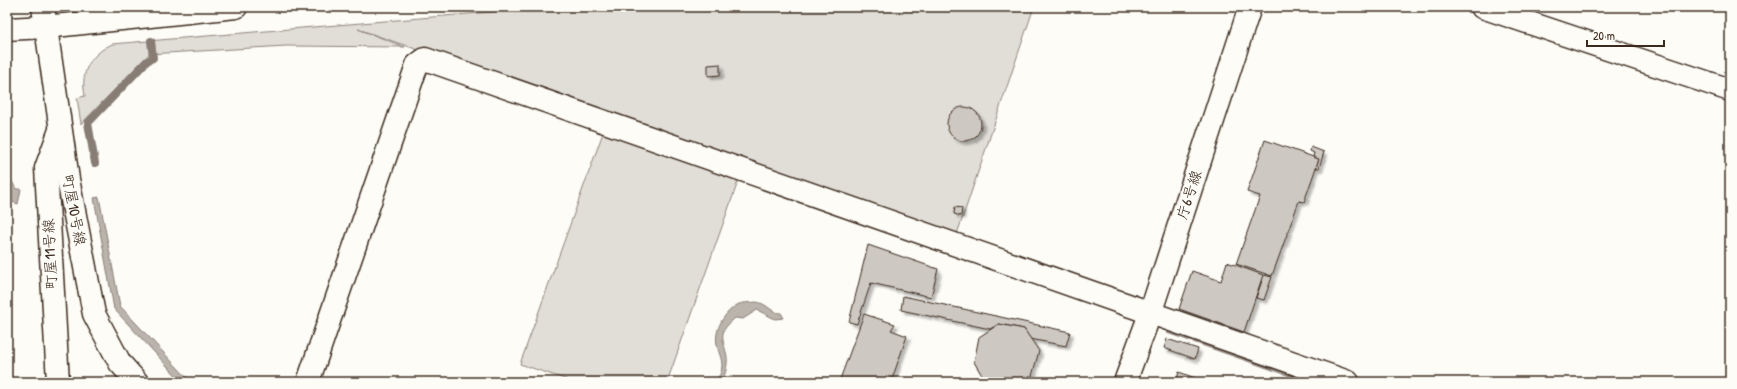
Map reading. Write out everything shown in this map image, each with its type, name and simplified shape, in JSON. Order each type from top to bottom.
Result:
[{"type":"street","points":[[7,29],[44,17],[236,7]]},
{"type":"street","name":"庁6号線","points":[[1125,382],[1150,314],[1250,7]]},
{"type":"street","points":[[1482,7],[1730,90]]},
{"type":"street","name":"町屋10号線","points":[[44,17],[68,179],[94,314],[120,363],[137,382]]},
{"type":"street","points":[[308,382],[417,65],[426,58],[1150,314],[1348,382]]},
{"type":"street","name":"町屋11号線","points":[[58,382],[46,168],[60,128]]},
{"type":"shaded area","points":[[551,7],[1034,7],[956,237],[358,29],[405,47],[286,46],[149,54],[81,124],[77,98],[85,96],[84,79],[88,65],[98,53],[112,44]]},
{"type":"shaded area","points":[[604,130],[740,176],[667,382],[574,382],[520,364]]},
{"type":"shaded area","points":[[7,172],[16,189],[21,189],[18,204],[7,200]]},
{"type":"shaded area","points":[[99,197],[120,306],[191,382],[182,382],[114,309],[94,198]]},
{"type":"shaded area","points":[[756,302],[763,304],[778,313],[781,313],[784,318],[775,319],[757,310],[743,319],[735,318],[726,327],[723,333],[723,341],[727,356],[724,376],[721,382],[713,382],[720,375],[722,368],[722,361],[716,339],[721,322],[728,312],[737,305]]},
{"type":"shaded area","points":[[1168,328],[1322,382],[1307,382],[1167,333]]},
{"type":"building","points":[[720,64],[720,75],[708,76],[708,65]]},
{"type":"building","points":[[961,107],[967,107],[971,108],[978,114],[981,124],[980,131],[974,138],[967,141],[961,141],[957,140],[950,134],[947,127],[947,121],[948,117],[954,110]]},
{"type":"building","points":[[1265,140],[1319,159],[1304,202],[1299,201],[1272,276],[1236,264],[1260,196],[1247,192]]},
{"type":"building","points":[[1311,147],[1324,152],[1319,168],[1316,168],[1319,159],[1313,157],[1314,153],[1310,151]]},
{"type":"building","points":[[955,207],[962,208],[961,216],[954,214]]},
{"type":"building","points":[[868,245],[938,269],[931,297],[871,283],[857,324],[849,322]]},
{"type":"building","points":[[1227,262],[1263,275],[1244,332],[1179,309],[1192,271],[1221,281]]},
{"type":"building","points":[[1264,275],[1272,277],[1264,300],[1256,298]]},
{"type":"building","points":[[903,296],[1070,332],[1066,346],[1030,339],[1024,329],[999,324],[990,329],[901,310]]},
{"type":"building","points":[[864,314],[895,324],[891,330],[907,336],[891,382],[839,382]]},
{"type":"building","points":[[999,324],[1024,329],[1039,351],[1032,376],[1022,382],[986,382],[974,362],[979,337]]},
{"type":"building","points":[[1167,339],[1198,349],[1195,359],[1164,348]]},
{"type":"building","points":[[1179,372],[1206,382],[1176,382]]},
{"type":"waterway","points":[[95,163],[88,123],[147,61],[153,58],[151,41]]}]
